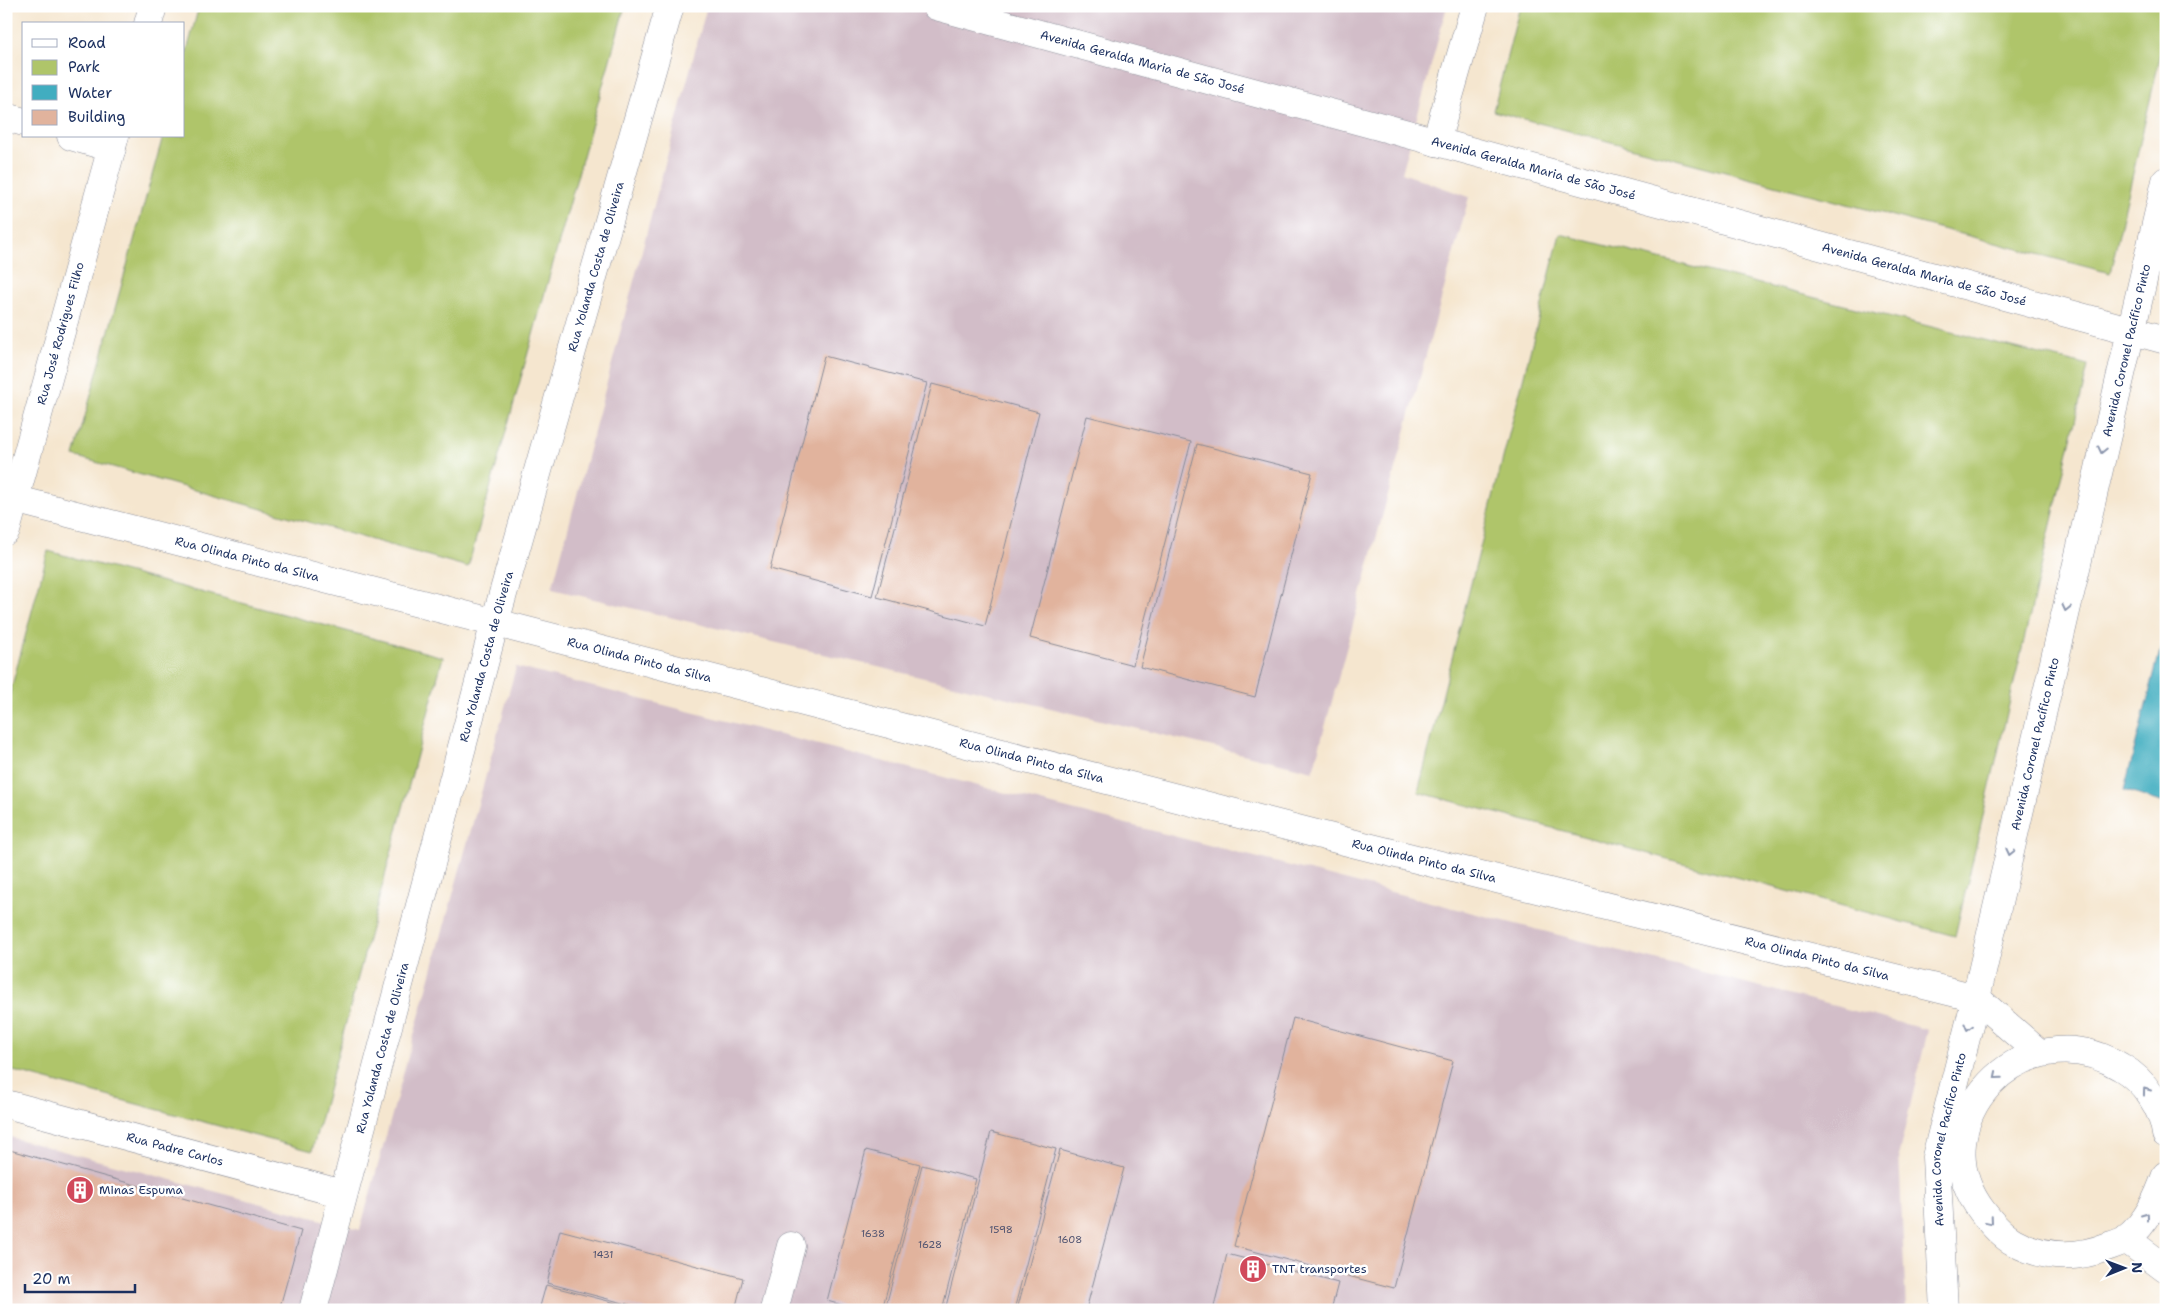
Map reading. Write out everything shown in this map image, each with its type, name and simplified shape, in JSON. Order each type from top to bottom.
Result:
[{"type":"street","points":[[149,22],[153,6]]},
{"type":"street","name":"Rua Yolanda Costa de Oliveira","points":[[312,1310],[495,622],[670,6]]},
{"type":"street","name":"Avenida Geralda Maria de São José","points":[[936,6],[2166,340]]},
{"type":"street","points":[[1436,142],[1475,6]]},
{"type":"street","points":[[6,117],[22,121]]},
{"type":"street","points":[[85,138],[113,142]]},
{"type":"street","name":"Rua José Rodrigues Filho","points":[[6,531],[11,498],[113,142]]},
{"type":"street","name":"Avenida Coronel Pacífico Pinto","points":[[1944,1310],[1936,1157],[1976,998],[2130,329],[2166,181]]},
{"type":"street","name":"Rua Olinda Pinto da Silva","points":[[11,498],[1352,843],[1976,998],[2039,1053]]},
{"type":"street","points":[[2166,1134],[2157,1106],[2144,1087],[2127,1070],[2107,1058],[2085,1051],[2062,1049],[2039,1053],[2014,1063],[1993,1079],[1976,1100],[1966,1125],[1962,1152],[1966,1179],[1976,1204],[1992,1225],[2013,1242],[2036,1251],[2059,1256],[2083,1254],[2126,1239],[2144,1219],[2158,1198],[2166,1175]]},
{"type":"street","name":"Rua Padre Carlos","points":[[6,1104],[343,1194]]},
{"type":"street","points":[[2126,1239],[2166,1269]]},
{"type":"street","points":[[774,1310],[791,1246]]},
{"type":"shaded area","points":[[707,6],[1447,6],[1402,173],[1469,197],[1313,771],[552,589]]},
{"type":"shaded area","points":[[516,667],[1928,1030],[1899,1153],[1906,1310],[6,1310],[6,1136],[360,1230]]},
{"type":"green space","points":[[199,6],[625,6],[468,567],[74,456],[162,138],[185,138],[185,58]]},
{"type":"green space","points":[[1520,6],[2166,6],[2166,31],[2110,273],[1493,111]]},
{"type":"green space","points":[[1560,234],[2088,366],[1955,936],[1418,792]]},
{"type":"green space","points":[[48,551],[443,657],[312,1151],[6,1069],[6,708]]},
{"type":"water","points":[[2166,628],[2166,804],[2124,790]]},
{"type":"building","points":[[824,356],[927,383],[872,596],[770,569]]},
{"type":"building","points":[[932,384],[1039,412],[985,626],[877,597]]},
{"type":"building","points":[[1087,416],[1191,442],[1133,665],[1030,638]]},
{"type":"building","points":[[1197,444],[1312,473],[1255,697],[1140,667]]},
{"type":"building","points":[[1293,1018],[1453,1061],[1394,1288],[1234,1246]]},
{"type":"building","points":[[991,1132],[1056,1149],[1014,1310],[945,1310]]},
{"type":"building","name":"Minas Espuma","points":[[6,1149],[301,1231],[279,1310],[6,1310]]},
{"type":"building","points":[[866,1150],[920,1164],[882,1310],[861,1310],[827,1301]]},
{"type":"building","points":[[1060,1150],[1124,1168],[1086,1310],[1017,1310]]},
{"type":"building","points":[[922,1165],[976,1179],[942,1310],[885,1310]]},
{"type":"building","points":[[560,1230],[743,1278],[735,1310],[650,1310],[547,1283]]},
{"type":"building","name":"TNT transportes","points":[[1227,1254],[1338,1283],[1331,1310],[1213,1310]]},
{"type":"building","points":[[546,1285],[639,1309],[639,1310],[539,1310]]},
{"type":"place","name":"Minas Espuma","points":[[80,1190]]},
{"type":"place","name":"TNT transportes","points":[[1253,1269]]}]
